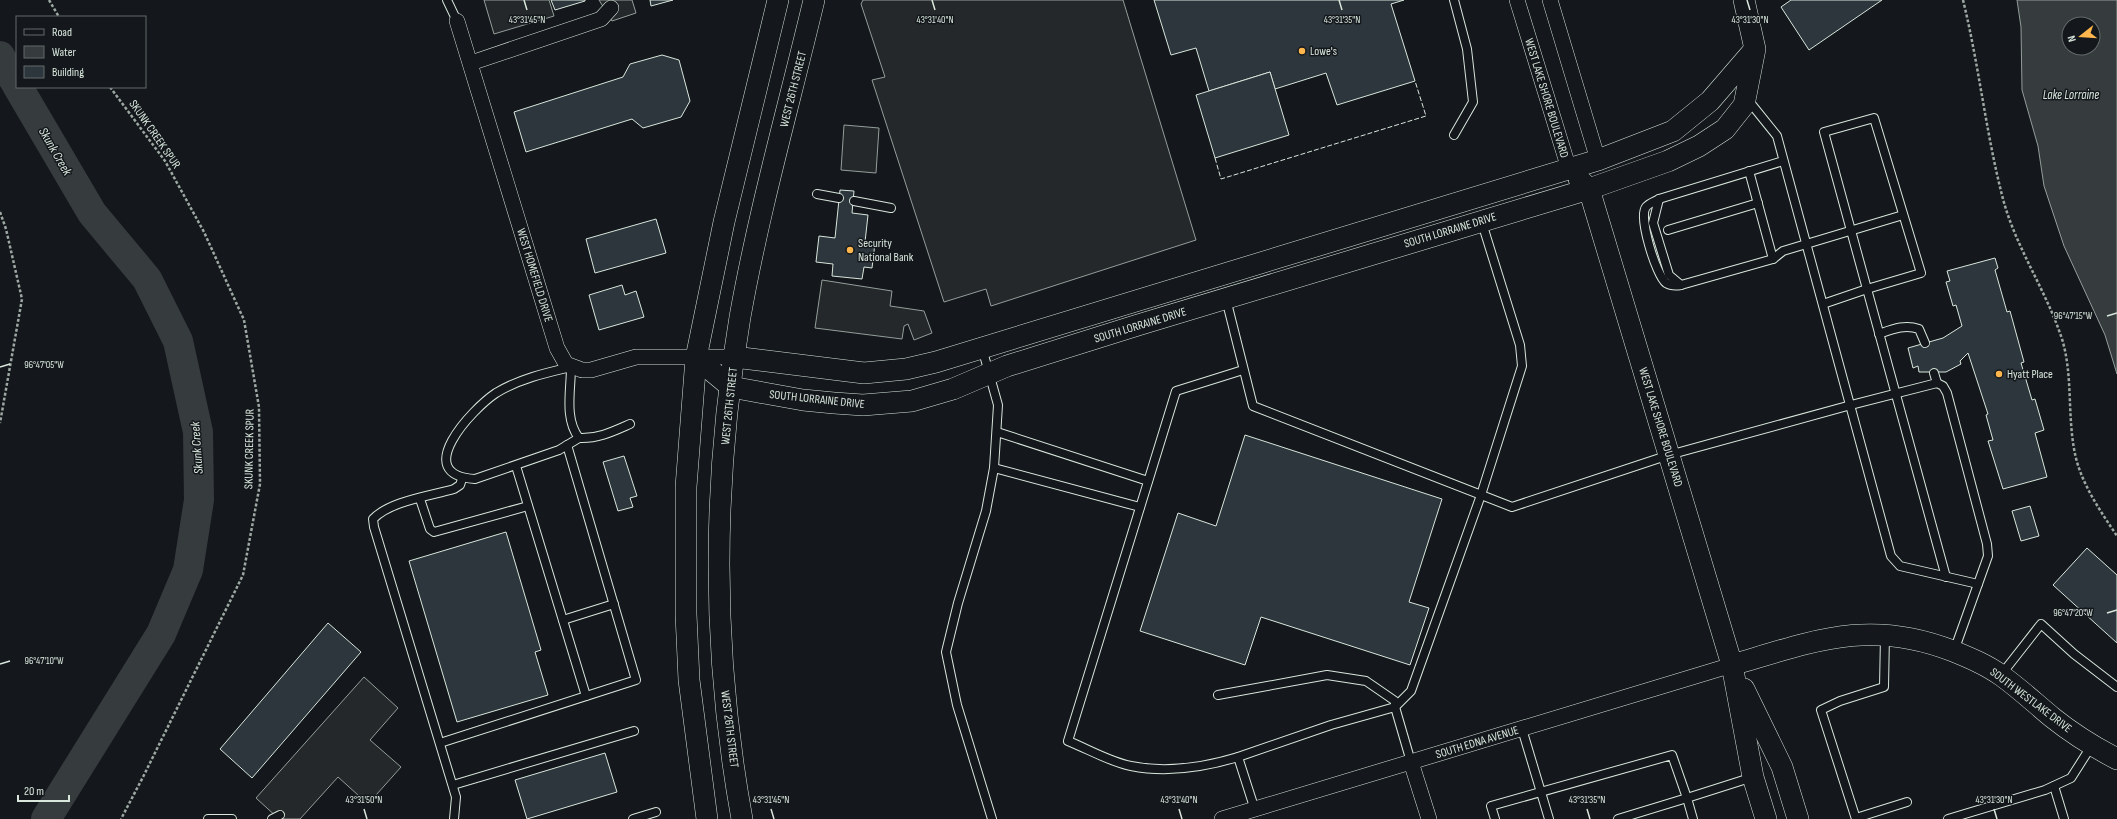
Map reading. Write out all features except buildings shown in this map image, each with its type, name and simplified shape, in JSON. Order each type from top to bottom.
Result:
[{"type":"street","points":[[707,819],[693,720],[687,641],[685,550],[686,487],[696,358],[724,222],[778,0]]},
{"type":"street","name":"WEST 26TH STREET","points":[[742,819],[723,678],[720,622],[720,512],[722,467],[734,357],[753,250],[814,0]]},
{"type":"street","name":"WEST LAKE SHORE BOULEVARD","points":[[1517,0],[1569,168],[1589,189],[1732,665],[1753,777],[1766,819]]},
{"type":"street","points":[[1550,0],[1598,160],[1589,189]]},
{"type":"street","points":[[1744,0],[1755,49]]},
{"type":"street","points":[[471,63],[601,19],[611,8]]},
{"type":"street","name":"WEST HOMEFIELD DRIVE","points":[[457,21],[557,348],[566,364],[571,367]]},
{"type":"street","name":"SOUTH LORRAINE DRIVE","points":[[696,358],[731,387],[811,401],[864,405],[887,404],[932,396],[1007,366],[1481,220],[1589,189],[1668,161],[1699,146],[1725,129],[1744,105],[1755,49]]},
{"type":"street","name":"SOUTH LORRAINE DRIVE","points":[[734,357],[843,371],[883,372],[936,362],[1598,160],[1673,131],[1710,101],[1755,49]]},
{"type":"street","points":[[571,367],[582,370],[591,370],[636,357],[734,357]]},
{"type":"street","name":"SOUTH WESTLAKE DRIVE","points":[[1732,665],[1814,641],[1856,634],[1885,634],[1934,643],[1967,656],[2001,675],[2054,719],[2092,745],[2117,759]]},
{"type":"street","points":[[687,641],[721,819]]},
{"type":"street","name":"WEST LAKE SHORE BOULEVARD","points":[[1732,665],[1782,767],[1798,819]]},
{"type":"street","name":"SOUTH EDNA AVENUE","points":[[1222,819],[1732,665]]},
{"type":"street","points":[[1411,762],[1429,819]]},
{"type":"lane","points":[[447,0],[457,21]]},
{"type":"lane","points":[[1454,0],[1467,49],[1473,102],[1454,135]]},
{"type":"lane","points":[[1746,97],[1776,136],[1892,556],[1900,566],[1978,584]]},
{"type":"lane","points":[[1823,304],[1867,289],[1920,273],[1874,118],[1824,132],[1867,289],[1895,394],[1946,577]]},
{"type":"lane","points":[[1783,161],[1659,199],[1646,206],[1644,223],[1659,274],[1665,282],[1672,286],[1681,285],[1773,259],[1783,251],[1903,215]]},
{"type":"lane","points":[[1749,171],[1773,259]]},
{"type":"lane","points":[[817,194],[839,198]]},
{"type":"lane","points":[[854,201],[891,208]]},
{"type":"lane","points":[[1668,230],[1758,203]]},
{"type":"lane","points":[[1243,370],[1176,391],[1068,741],[1130,766],[1158,769],[1214,764],[1331,725],[1395,707],[1411,690],[1481,495],[1522,366],[1520,345],[1481,220]]},
{"type":"lane","points":[[1225,299],[1253,406],[1512,507],[1669,456],[1851,405],[1937,383],[1943,386],[1947,393],[1987,544],[1988,556],[1954,651]]},
{"type":"lane","points":[[1879,334],[1904,326],[1913,327],[1920,329],[1925,343]]},
{"type":"lane","points":[[982,348],[998,405],[994,468],[986,511],[958,603],[946,652],[957,705],[992,819]]},
{"type":"lane","points":[[579,438],[574,431],[570,418],[571,367],[529,378],[496,393],[467,418],[452,438],[447,451],[447,463],[452,473],[462,478],[475,479],[559,450],[579,438],[589,438],[606,434],[630,424]]},
{"type":"lane","points":[[1934,373],[1937,383]]},
{"type":"lane","points":[[997,432],[1148,481]]},
{"type":"lane","points":[[440,743],[636,680],[567,445]]},
{"type":"lane","points":[[516,466],[586,696]]},
{"type":"lane","points":[[994,468],[1140,508]]},
{"type":"lane","points":[[454,819],[456,797],[453,785],[374,528],[373,520],[379,513],[389,507],[454,489],[460,485],[462,478]]},
{"type":"lane","points":[[420,499],[430,529],[434,532],[528,506]]},
{"type":"lane","points":[[563,620],[614,604]]},
{"type":"lane","points":[[2001,675],[2041,624],[2079,658],[2117,687]]},
{"type":"lane","points":[[1885,634],[1884,687],[1840,701],[1820,710],[1856,818],[1908,802]]},
{"type":"lane","points":[[1218,695],[1327,675],[1366,681],[1395,701],[1395,707],[1411,762]]},
{"type":"lane","points":[[1522,729],[1549,819]]},
{"type":"lane","points":[[453,785],[634,731]]},
{"type":"lane","points":[[1948,819],[2054,786],[2071,778],[2092,745]]},
{"type":"lane","points":[[1495,819],[1491,806],[1672,755],[1693,819]]},
{"type":"lane","points":[[1238,757],[1255,810]]},
{"type":"lane","points":[[1618,819],[1753,777]]},
{"type":"lane","points":[[2054,786],[2064,819]]},
{"type":"lane","points":[[633,819],[656,812]]},
{"type":"lane","points":[[272,819],[280,816]]},
{"type":"lane","points":[[208,819],[232,819]]},
{"type":"path","points":[[49,0],[58,16]]},
{"type":"path","points":[[1963,0],[2003,200],[2028,263],[2049,306],[2062,340],[2070,380],[2077,461],[2094,503],[2117,536]]},
{"type":"path","name":"SKUNK CREEK SPUR","points":[[111,88],[165,161],[204,232],[244,320],[259,407],[260,484],[243,575],[121,819]]},
{"type":"path","points":[[0,212],[6,229],[22,299],[0,423]]},
{"type":"shaded area","points":[[484,0],[549,0],[554,16],[494,34]]},
{"type":"shaded area","points":[[599,0],[632,0],[636,13],[612,21]]},
{"type":"shaded area","points":[[863,0],[1123,0],[1196,240],[991,306],[986,289],[944,302],[872,80],[885,77],[861,4]]},
{"type":"shaded area","points":[[844,125],[879,128],[876,173],[841,170]]},
{"type":"shaded area","points":[[822,280],[892,291],[890,306],[924,311],[932,333],[914,340],[908,324],[904,326],[902,339],[815,328]]},
{"type":"shaded area","points":[[364,677],[398,708],[370,740],[401,767],[368,804],[338,777],[300,819],[279,819],[256,798]]},
{"type":"water","name":"Lake Lorraine","points":[[2017,0],[2117,0],[2117,374],[2105,335],[2064,246],[2044,186],[2038,146],[2022,90],[2021,27]]},
{"type":"waterway","name":"Skunk Creek","points":[[0,56],[16,83]]},
{"type":"waterway","name":"Skunk Creek","points":[[19,88],[92,213],[147,279],[178,341],[198,432],[199,500],[188,570],[161,634],[46,819]]},
{"type":"fence","points":[[1215,158],[1221,179],[1426,116],[1415,81]]},
{"type":"place","name":"Lowe's","points":[[1302,51]]},
{"type":"place","name":"Security National Bank","points":[[850,250]]},
{"type":"place","name":"Hyatt Place","points":[[1999,374]]}]
